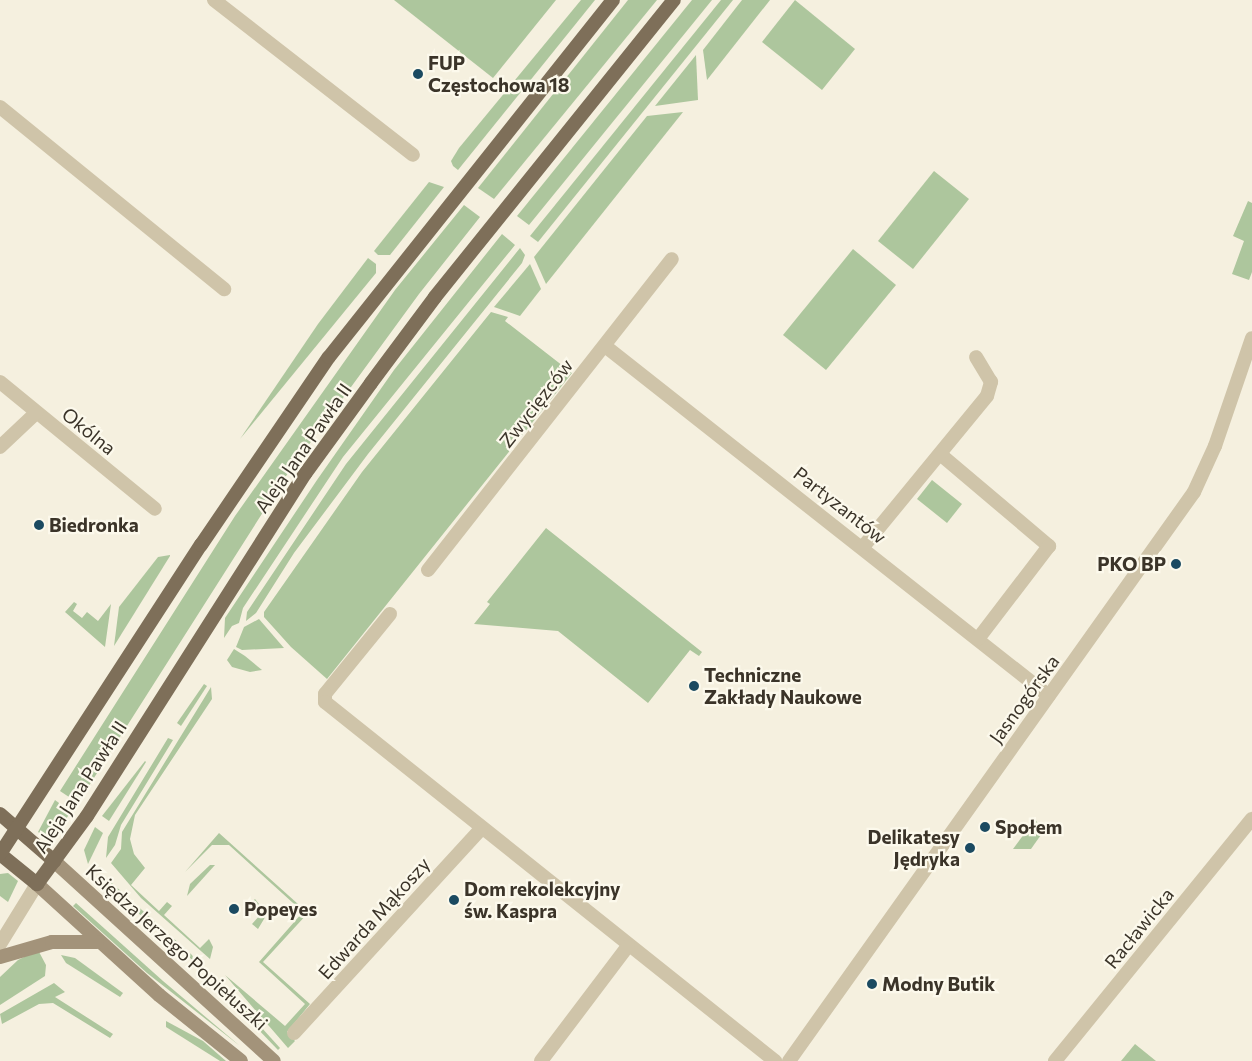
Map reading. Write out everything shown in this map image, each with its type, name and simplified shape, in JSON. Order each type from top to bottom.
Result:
[{"type":"main road","name":"Aleja Jana Pawła II","points":[[0,854],[186,567],[329,358],[613,0]]},
{"type":"main road","name":"Aleja Jana Pawła II","points":[[37,884],[54,862],[305,474],[435,297],[674,0]]},
{"type":"main road","points":[[0,814],[54,862]]},
{"type":"main road","points":[[0,854],[37,884],[97,942],[241,1061]]},
{"type":"main road","name":"Księdza Jerzego Popiełuszki","points":[[54,862],[274,1061]]},
{"type":"main road","points":[[0,957],[44,943],[97,942]]},
{"type":"street","points":[[214,0],[412,155]]},
{"type":"street","points":[[0,106],[224,289]]},
{"type":"street","name":"Zwycięzców","points":[[428,570],[606,346],[672,259]]},
{"type":"street","name":"Jasnogórska","points":[[789,1061],[1194,492],[1215,446],[1252,338]]},
{"type":"street","name":"Partyzantów","points":[[606,346],[863,547],[1049,696]]},
{"type":"street","points":[[863,547],[940,454],[991,387],[976,357]]},
{"type":"street","name":"Okólna","points":[[0,382],[154,509]]},
{"type":"street","points":[[0,447],[36,413]]},
{"type":"street","points":[[940,454],[1049,546],[978,639]]},
{"type":"street","points":[[390,614],[325,694],[325,702],[481,829],[775,1061]]},
{"type":"street","name":"Racławicka","points":[[1055,1061],[1252,819]]},
{"type":"street","name":"Edwarda Mąkoszy","points":[[294,1033],[481,829]]},
{"type":"street","name":"Aleja Jana Pawła II","points":[[0,944],[37,884]]},
{"type":"street","points":[[541,1061],[628,946]]},
{"type":"green space","points":[[394,0],[556,0],[493,78]]},
{"type":"green space","points":[[581,0],[595,0],[458,170],[451,161],[459,148]]},
{"type":"green space","points":[[628,0],[657,0],[494,199],[478,188]]},
{"type":"green space","points":[[692,0],[712,0],[529,225],[517,216]]},
{"type":"green space","points":[[721,0],[733,0],[538,242],[530,236]]},
{"type":"green space","points":[[742,0],[770,0],[707,80],[703,50]]},
{"type":"green space","points":[[795,0],[855,49],[822,90],[762,42]]},
{"type":"green space","points":[[696,55],[698,100],[655,106]]},
{"type":"green space","points":[[683,112],[546,284],[534,257],[647,116]]},
{"type":"green space","points":[[934,171],[969,199],[913,269],[878,241]]},
{"type":"green space","points":[[429,182],[444,187],[390,255],[378,255],[374,251]]},
{"type":"green space","points":[[1248,201],[1252,203],[1252,272],[1249,280],[1232,274],[1244,241],[1233,236]]},
{"type":"green space","points":[[464,205],[480,217],[419,294],[286,476],[78,803],[60,791],[235,516],[395,290]]},
{"type":"green space","points":[[502,234],[515,245],[343,457],[243,608],[239,623],[232,626],[224,638],[225,618],[317,480],[394,370]]},
{"type":"green space","points":[[520,248],[525,255],[522,263],[368,454],[294,553],[256,613],[246,621],[247,612],[346,464]]},
{"type":"green space","points":[[853,249],[896,285],[826,370],[783,335]]},
{"type":"green space","points":[[368,258],[376,264],[376,273],[240,439],[318,324]]},
{"type":"green space","points":[[530,264],[541,289],[520,316],[494,307]]},
{"type":"green space","points":[[491,312],[508,317],[505,321],[572,373],[327,679],[291,647],[264,617],[264,612],[362,472]]},
{"type":"green space","points":[[932,480],[962,504],[947,523],[917,499]]},
{"type":"green space","points":[[546,528],[702,652],[699,656],[690,650],[648,703],[558,631],[474,624],[490,604],[487,602]]},
{"type":"green space","points":[[170,555],[114,646],[119,607],[158,557]]},
{"type":"green space","points":[[74,602],[77,604],[73,611],[82,618],[87,612],[98,621],[111,604],[105,647],[65,612]]},
{"type":"green space","points":[[259,619],[284,648],[242,650],[236,647],[244,627]]},
{"type":"green space","points":[[234,649],[262,670],[250,672],[232,667],[227,660]]},
{"type":"green space","points":[[204,684],[207,686],[181,726],[177,723]]},
{"type":"green space","points":[[211,687],[212,699],[135,815],[130,839],[134,854],[145,868],[131,885],[159,911],[167,902],[172,906],[164,915],[200,948],[209,939],[213,947],[210,959],[141,898],[111,863],[121,849],[122,832]]},
{"type":"green space","points":[[168,738],[173,740],[121,825],[115,845],[106,858],[108,837]]},
{"type":"green space","points":[[146,762],[109,821],[102,816]]},
{"type":"green space","points":[[55,800],[71,812],[60,827],[44,836],[38,832]]},
{"type":"green space","points":[[1035,819],[1043,832],[1031,849],[1013,849]]},
{"type":"green space","points":[[95,827],[103,833],[88,864],[84,850]]},
{"type":"green space","points":[[219,833],[308,913],[263,962],[310,1004],[287,1032],[295,1041],[288,1048],[225,975],[285,1026],[305,1004],[259,962],[303,912],[229,845],[212,845],[185,872]]},
{"type":"green space","points":[[210,865],[215,865],[187,896],[190,884]]},
{"type":"green space","points":[[8,873],[18,881],[8,902],[0,896],[0,874]]},
{"type":"green space","points":[[103,875],[192,955],[197,964],[100,880]]},
{"type":"green space","points":[[255,899],[267,914],[258,929],[252,924],[261,914],[250,904]]},
{"type":"green space","points":[[76,903],[163,981],[240,1046],[147,973],[73,906]]},
{"type":"green space","points":[[38,950],[46,965],[45,976],[0,1005],[0,977],[18,960]]},
{"type":"green space","points":[[61,955],[75,958],[123,993],[120,997],[66,963]]},
{"type":"green space","points":[[54,983],[65,992],[55,997],[113,1034],[110,1038],[53,1003],[39,1004],[2,1024],[0,1014]]},
{"type":"green space","points":[[225,987],[280,1048],[278,1050],[231,1001]]},
{"type":"green space","points":[[166,1021],[203,1041],[226,1061],[220,1061],[166,1027]]},
{"type":"green space","points":[[1135,1044],[1156,1061],[1121,1061]]},
{"type":"place","name":"FUP Częstochowa 18","points":[[418,74]]},
{"type":"place","name":"Biedronka","points":[[39,525]]},
{"type":"place","name":"PKO BP","points":[[1176,564]]},
{"type":"place","name":"Techniczne Zakłady Naukowe","points":[[694,686]]},
{"type":"place","name":"Społem","points":[[985,827]]},
{"type":"place","name":"Delikatesy Jędryka","points":[[970,848]]},
{"type":"place","name":"Dom rekolekcyjny św. Kaspra","points":[[454,900]]},
{"type":"place","name":"Popeyes","points":[[234,909]]},
{"type":"place","name":"Modny Butik","points":[[872,984]]}]
